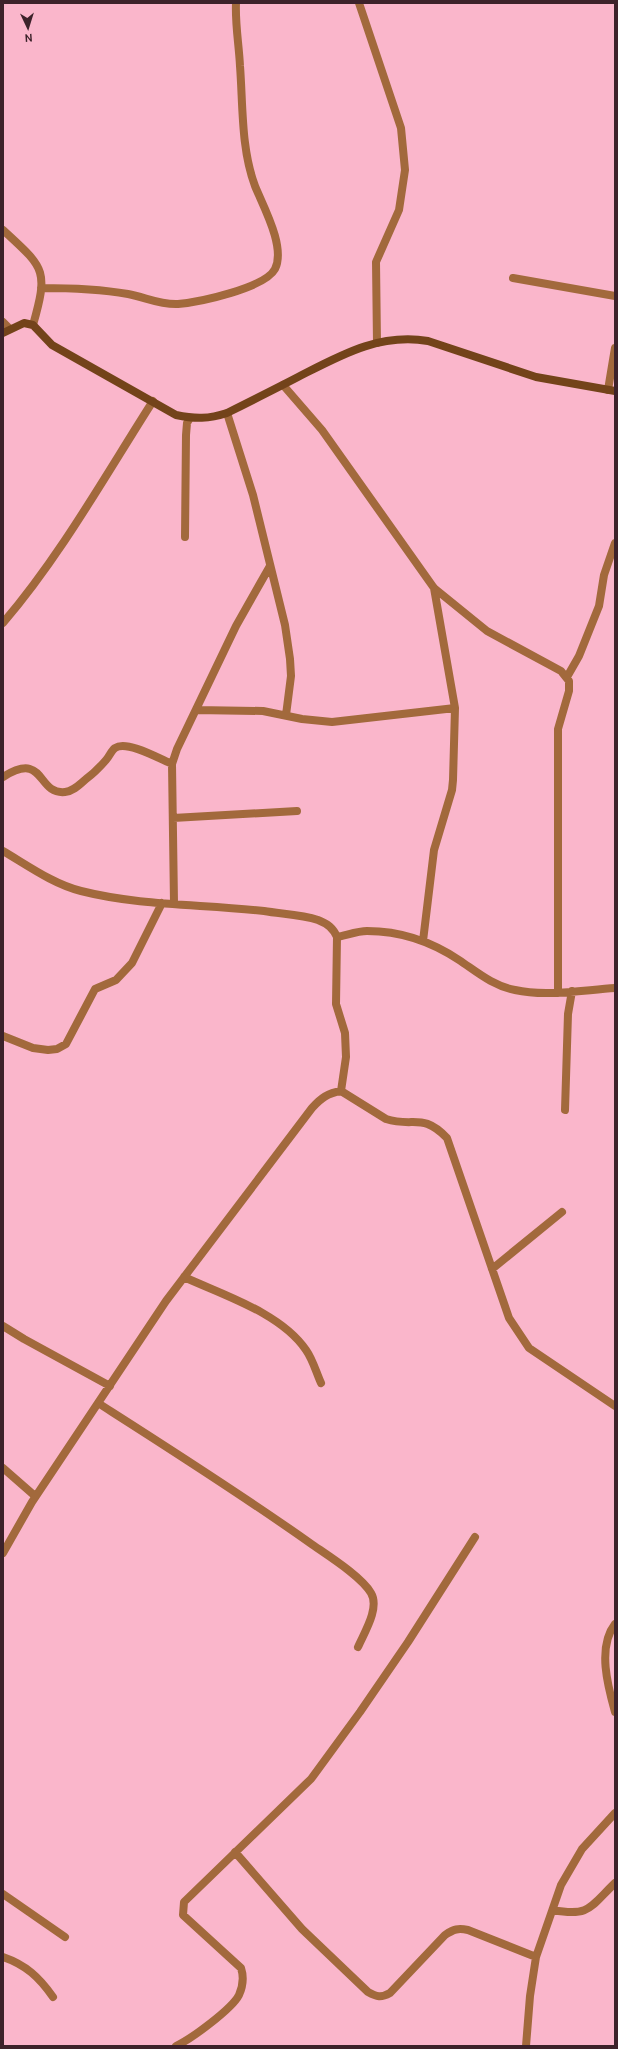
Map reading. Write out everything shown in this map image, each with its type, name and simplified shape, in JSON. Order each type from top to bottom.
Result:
[{"type":"street","points":[[41,288],[100,290],[130,295],[148,301],[178,304],[253,287],[270,277],[276,267],[276,238],[255,185],[245,144],[236,3]]},
{"type":"street","points":[[359,3],[401,128],[404,170],[399,210],[376,262],[377,343]]},
{"type":"street","points":[[3,230],[33,258],[40,270],[41,297],[33,325]]},
{"type":"street","points":[[513,278],[615,296]]},
{"type":"street","points":[[3,322],[7,331],[24,323],[33,325],[52,345],[176,415],[190,418],[212,418],[227,413],[349,351],[377,343],[412,338],[428,341],[536,377],[612,391],[615,348]]},
{"type":"street","points":[[283,385],[322,430],[434,588],[487,631],[508,644],[537,658],[567,677]]},
{"type":"street","points":[[3,623],[25,597],[73,528],[153,401]]},
{"type":"street","points":[[227,413],[253,495],[285,625],[290,658],[291,687],[286,715]]},
{"type":"street","points":[[185,537],[186,435],[187,423],[190,418]]},
{"type":"street","points":[[558,993],[558,729],[569,691],[567,677],[579,656],[599,606],[604,575],[615,543]]},
{"type":"street","points":[[174,904],[172,764],[176,750],[236,626],[270,566]]},
{"type":"street","points":[[423,941],[434,850],[452,790],[455,708],[452,684],[437,613],[434,588]]},
{"type":"street","points":[[196,710],[263,711],[332,722],[455,708]]},
{"type":"street","points":[[3,777],[21,768],[29,768],[54,789],[64,792],[72,790],[94,774],[114,748],[122,746],[136,748],[172,764]]},
{"type":"street","points":[[173,818],[297,811]]},
{"type":"street","points":[[4,853],[33,869],[80,891],[162,903],[242,909],[304,917],[317,920],[333,928],[337,937],[336,996],[339,1019],[345,1033],[346,1057],[341,1091]]},
{"type":"street","points":[[3,1036],[33,1048],[48,1050],[57,1049],[66,1044],[95,989],[116,980],[132,963],[162,903]]},
{"type":"street","points":[[337,937],[366,931],[386,932],[423,941],[447,952],[483,977],[498,985],[515,990],[558,993],[615,988]]},
{"type":"street","points":[[565,1110],[568,1014],[572,991]]},
{"type":"street","points":[[3,1553],[35,1496],[184,1277],[312,1108],[320,1099],[330,1092],[341,1091],[386,1120],[394,1122],[426,1122],[437,1128],[447,1138],[509,1318],[529,1348],[615,1406]]},
{"type":"street","points":[[492,1269],[562,1212]]},
{"type":"street","points":[[184,1277],[281,1324],[297,1338],[305,1348],[321,1383]]},
{"type":"street","points":[[3,1326],[110,1386]]},
{"type":"street","points":[[98,1403],[227,1485],[337,1562],[362,1583],[372,1594],[374,1604],[372,1615],[358,1647]]},
{"type":"street","points":[[3,1468],[35,1496]]},
{"type":"street","points":[[176,2046],[185,2042],[228,2008],[238,1996],[243,1975],[240,1968],[183,1915],[182,1908],[184,1902],[311,1779],[360,1712],[475,1537]]},
{"type":"street","points":[[615,1624],[611,1629],[606,1652],[607,1674],[615,1712]]},
{"type":"street","points":[[526,2046],[530,1996],[536,1957],[561,1885],[582,1849],[615,1813]]},
{"type":"street","points":[[235,1852],[302,1929],[368,1992],[376,1997],[384,1997],[390,1993],[445,1935],[453,1929],[460,1928],[468,1930],[536,1957]]},
{"type":"street","points":[[553,1910],[581,1913],[589,1908],[615,1883]]},
{"type":"street","points":[[3,1894],[65,1937]]},
{"type":"street","points":[[3,1957],[28,1968],[42,1981],[53,1997]]}]
